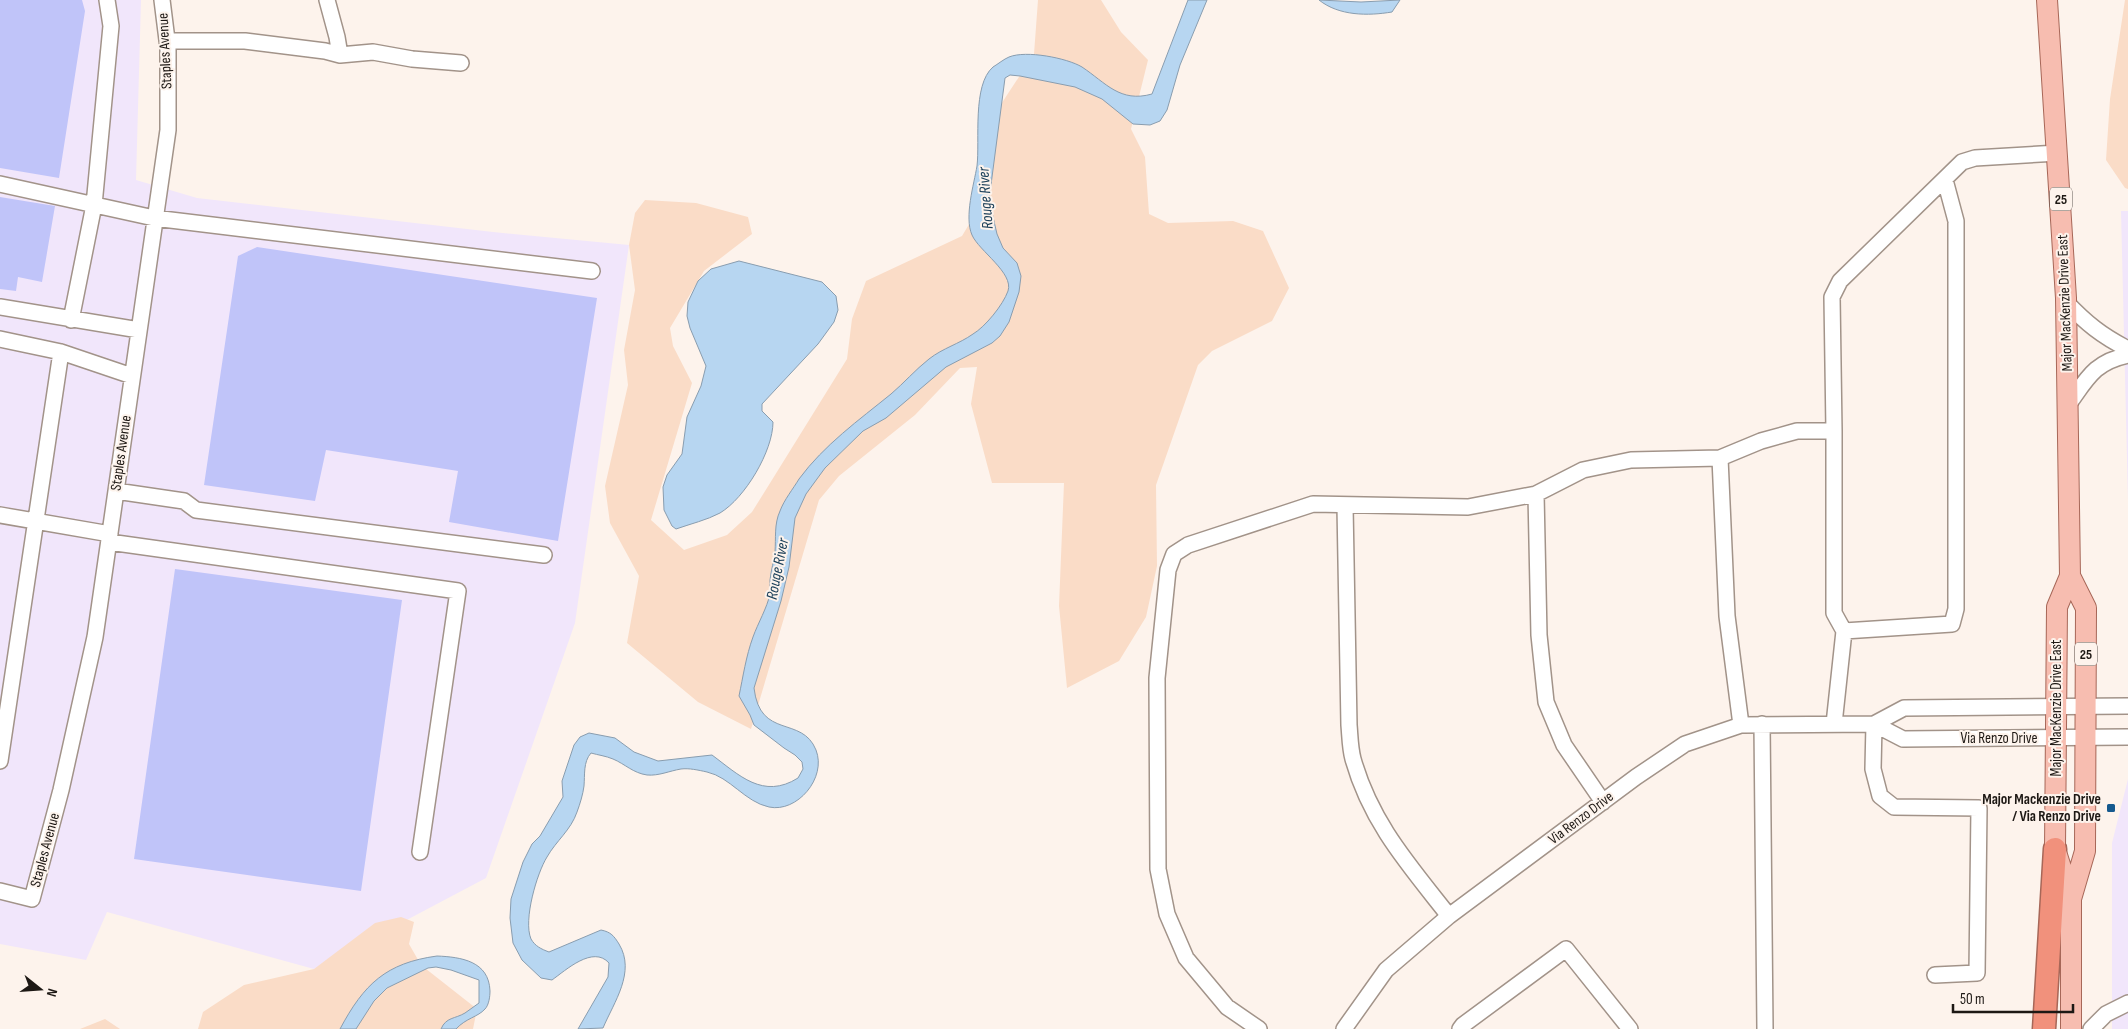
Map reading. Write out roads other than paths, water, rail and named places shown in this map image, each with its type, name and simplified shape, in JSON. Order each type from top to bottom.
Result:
[{"type":"highway","points":[[2044,1029],[2055,849]]},
{"type":"main road","name":"Major MacKenzie Drive East","points":[[2047,0],[2066,302],[2070,576],[2057,607],[2055,849],[2071,899]]},
{"type":"main road","name":"Major MacKenzie Drive East","points":[[2070,576],[2086,608],[2085,851],[2071,899],[2071,1029]]},
{"type":"street","points":[[71,320],[94,205],[110,26],[107,0]]},
{"type":"street","name":"Staples Avenue","points":[[0,892],[32,899],[61,790],[95,638],[168,130],[167,41],[162,0]]},
{"type":"street","points":[[327,0],[340,55]]},
{"type":"street","points":[[167,41],[245,41],[325,50],[340,55],[373,52],[412,59],[461,63]]},
{"type":"street","points":[[1834,724],[1844,631],[1834,613],[1832,297],[1840,281],[1962,162],[1975,158],[2058,153]]},
{"type":"street","points":[[1844,631],[1952,624],[1956,609],[1956,221],[1944,180]]},
{"type":"street","points":[[0,184],[154,218],[592,271]]},
{"type":"street","points":[[2066,302],[2090,326],[2110,340],[2128,349]]},
{"type":"street","points":[[0,307],[138,330]]},
{"type":"street","points":[[0,339],[61,352],[132,376]]},
{"type":"street","points":[[0,761],[61,352]]},
{"type":"street","points":[[2068,405],[2091,373],[2112,358],[2128,355]]},
{"type":"street","points":[[1260,1029],[1227,1007],[1186,958],[1167,914],[1158,869],[1157,678],[1168,570],[1174,554],[1188,545],[1313,504],[1468,507],[1536,494],[1583,470],[1630,460],[1720,458],[1761,441],[1797,431],[1834,431]]},
{"type":"street","points":[[1720,458],[1727,616],[1741,725]]},
{"type":"street","points":[[116,492],[184,501],[196,510],[544,555]]},
{"type":"street","points":[[1536,494],[1539,635],[1546,702],[1564,745],[1603,802]]},
{"type":"street","points":[[1345,506],[1348,725],[1352,758],[1368,802],[1389,839],[1449,916]]},
{"type":"street","points":[[0,515],[36,521],[109,538],[458,591],[420,852]]},
{"type":"street","name":"Via Renzo Drive","points":[[1874,724],[1904,708],[2128,706]]},
{"type":"street","points":[[1762,724],[1765,1029]]},
{"type":"street","name":"Via Renzo Drive","points":[[1344,1029],[1386,970],[1449,916],[1685,744],[1741,725],[1762,724],[1874,724],[1903,739],[2128,736]]},
{"type":"street","points":[[1874,724],[1873,769],[1880,796],[1894,808],[1979,808],[1977,973],[1934,975]]},
{"type":"street","points":[[1464,1028],[1566,949],[1630,1029]]},
{"type":"street","points":[[2091,1029],[2106,1014],[2128,1003]]},
{"type":"water","name":"Rouge River","points":[[1188,0],[1207,0],[1180,65],[1167,110],[1160,121],[1150,125],[1133,124],[1102,99],[1075,87],[1020,76],[1010,75],[1005,78],[989,200],[997,234],[1003,248],[1017,263],[1021,276],[1019,292],[1009,322],[1000,336],[992,343],[946,367],[886,418],[863,431],[825,468],[806,494],[795,518],[789,567],[781,601],[754,688],[758,704],[764,715],[810,739],[816,750],[817,772],[807,791],[790,805],[769,807],[752,800],[723,779],[707,772],[684,769],[647,775],[608,757],[591,753],[588,757],[583,792],[577,812],[571,824],[543,864],[532,897],[529,920],[529,931],[534,944],[549,952],[601,930],[612,935],[624,955],[625,965],[622,987],[603,1028],[578,1029],[608,977],[609,963],[603,958],[588,958],[572,965],[552,980],[541,978],[522,960],[513,943],[510,918],[511,899],[523,862],[532,844],[540,836],[563,797],[562,781],[574,745],[580,737],[589,733],[615,738],[634,752],[658,761],[712,755],[742,777],[763,786],[785,784],[798,778],[803,769],[802,762],[754,725],[739,696],[751,644],[770,594],[778,516],[799,479],[819,455],[929,359],[978,331],[1006,297],[1008,284],[1006,277],[972,235],[969,219],[970,200],[978,155],[978,114],[982,87],[986,75],[993,67],[1009,57],[1025,54],[1046,56],[1082,67],[1122,94],[1141,96],[1152,94]]},
{"type":"water","points":[[1319,0],[1361,2],[1400,0],[1392,12],[1354,14],[1335,9]]},
{"type":"water","points":[[739,261],[822,282],[836,296],[838,310],[834,322],[818,344],[762,404],[762,411],[773,422],[772,434],[763,460],[748,485],[739,497],[720,513],[676,529],[672,526],[664,510],[663,487],[667,475],[682,454],[687,417],[701,386],[706,366],[690,328],[687,316],[688,302],[698,281],[711,269]]},
{"type":"water","points":[[437,956],[464,960],[479,967],[485,973],[490,993],[487,1005],[482,1012],[456,1029],[441,1029],[445,1022],[465,1013],[479,1003],[479,980],[436,967],[428,968],[387,988],[374,1001],[356,1029],[340,1029],[358,1000],[378,978],[404,964]]},
{"type":"place","name":"Major Mackenzie Drive / Via Renzo Drive","points":[[2111,808]]}]
